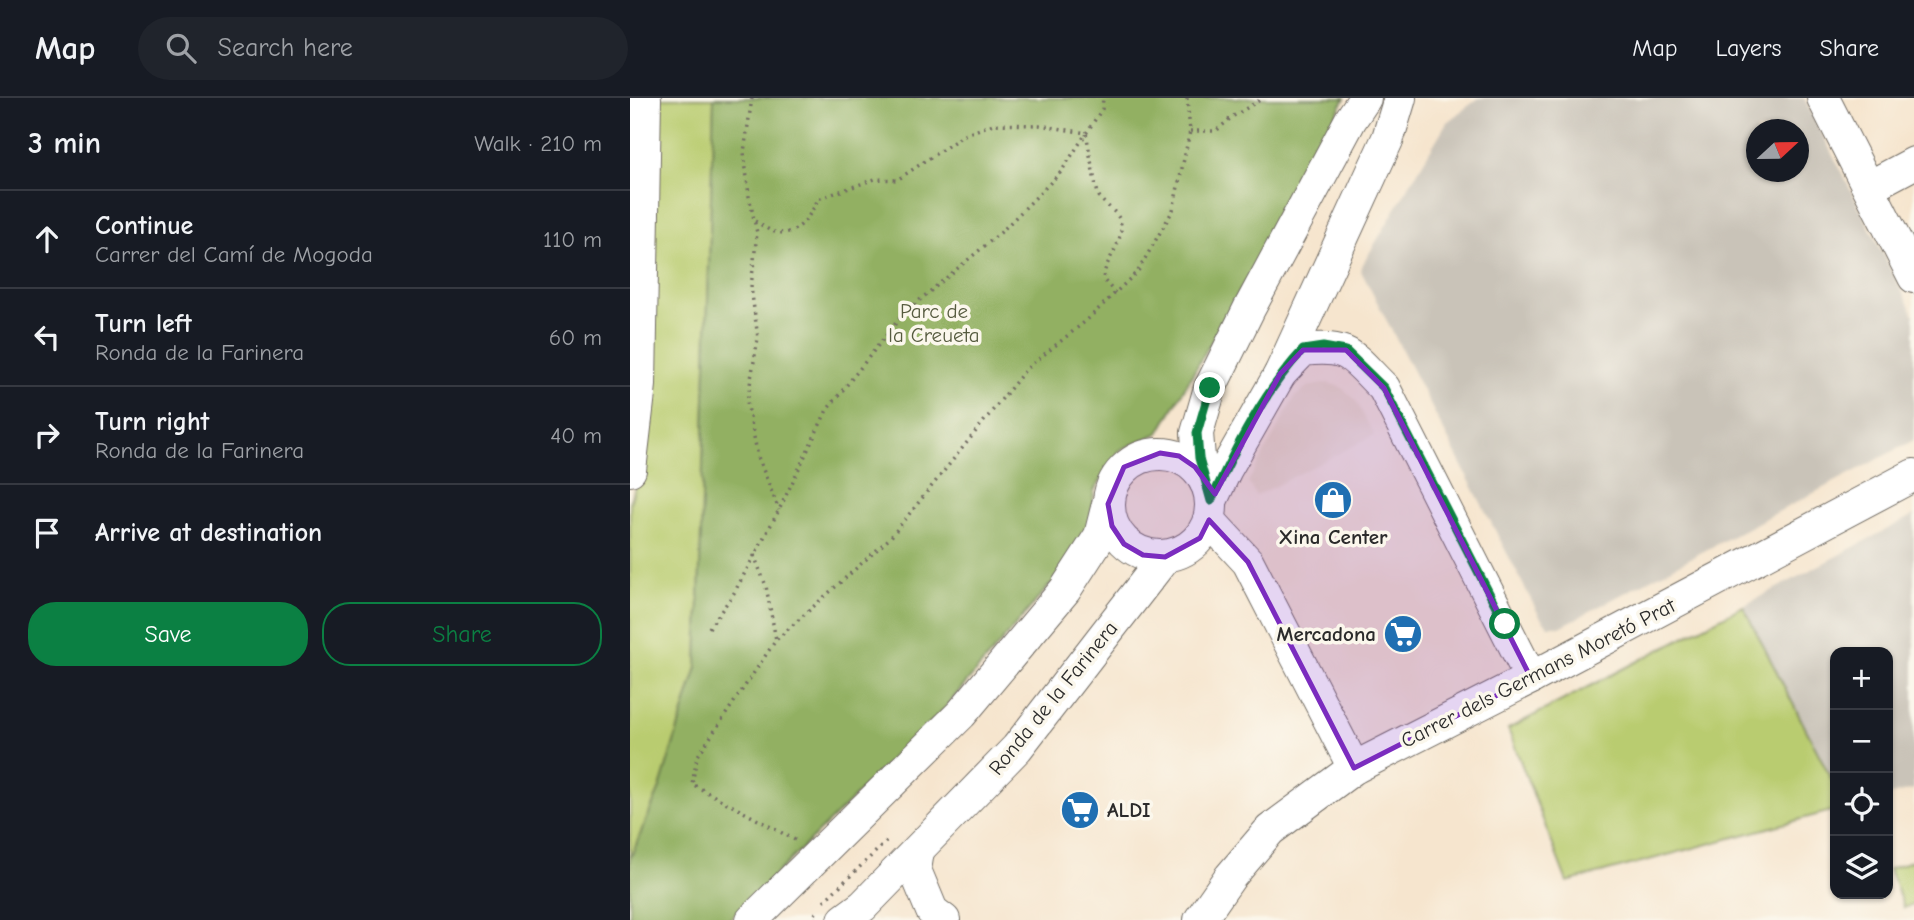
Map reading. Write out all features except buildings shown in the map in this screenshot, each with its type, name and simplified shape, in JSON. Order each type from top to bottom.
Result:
[{"type":"street","points":[[630,470],[640,385],[645,98]]},
{"type":"street","points":[[1209,501],[1199,458],[1197,433],[1210,388],[1249,309],[1365,98]]},
{"type":"street","points":[[1066,590],[1104,564],[1186,550],[1200,538],[1209,501],[1280,374],[1388,138],[1400,98]]},
{"type":"street","points":[[1823,98],[1914,277]]},
{"type":"street","points":[[1869,187],[1914,163]]},
{"type":"street","points":[[1280,374],[1303,350],[1323,347],[1346,351],[1384,388],[1531,678]]},
{"type":"street","points":[[1160,453],[1210,388]]},
{"type":"street","points":[[752,920],[961,713],[1066,590],[1100,536],[1112,483],[1124,467],[1140,457],[1160,453],[1179,456],[1195,467],[1209,501],[1248,562],[1354,768]]},
{"type":"street","name":"Carrer dels Germans Moretó Prat","points":[[1200,920],[1230,877],[1269,830],[1354,768],[1531,678],[1914,475]]},
{"type":"street","points":[[1108,504],[1112,526],[1124,544],[1154,556]]},
{"type":"street","name":"Ronda de la Farinera","points":[[844,920],[863,906],[1017,748],[1154,556]]},
{"type":"street","points":[[918,851],[915,870],[932,911],[944,920]]},
{"type":"path","points":[[752,98],[744,152],[757,233],[751,287],[758,338],[747,402],[758,457],[779,510]]},
{"type":"path","points":[[709,628],[734,593],[779,510],[827,410],[903,314],[1009,224],[1061,172],[1102,109],[1103,98]]},
{"type":"path","points":[[820,854],[692,783],[697,757],[776,640],[890,538],[1026,369],[1087,320],[1138,271],[1173,210],[1190,131],[1187,98]]},
{"type":"path","points":[[1190,131],[1216,131],[1232,117],[1263,98]]},
{"type":"path","points":[[755,221],[775,232],[793,231],[809,216],[818,199],[875,179],[897,180],[964,135],[993,124],[1039,125],[1086,133]]},
{"type":"path","points":[[1086,133],[1098,196],[1118,215],[1122,225],[1120,238],[1104,268],[1103,279],[1115,293]]},
{"type":"path","points":[[754,555],[766,586],[776,640]]},
{"type":"path","points":[[815,920],[813,917],[826,898],[887,841]]},
{"type":"highlighted area","points":[[1303,350],[1346,350],[1384,388],[1531,678],[1354,768],[1248,562],[1209,520],[1200,538],[1165,557],[1143,555],[1124,544],[1112,526],[1108,504],[1124,467],[1160,453],[1179,456],[1195,467],[1215,494],[1280,374]]},
{"type":"shaded area","points":[[1479,98],[1804,98],[1914,315],[1914,440],[1562,626],[1548,626],[1539,615],[1360,269],[1447,122]]},
{"type":"shaded area","points":[[1328,383],[1341,387],[1355,399],[1374,435],[1256,496],[1248,482],[1295,397],[1307,387]]},
{"type":"shaded area","points":[[1914,515],[1914,789],[1893,795],[1893,647],[1830,647],[1830,776],[1743,606]]},
{"type":"green space","points":[[656,98],[714,98],[697,667],[660,788],[630,859],[630,504],[644,454]]},
{"type":"green space","name":"Parc de la Creueta","points":[[714,98],[1345,98],[1278,225],[1159,433],[1120,450],[1094,491],[1090,538],[945,708],[729,920],[630,920],[630,859],[660,788],[697,667]]},
{"type":"green space","points":[[1743,606],[1830,776],[1830,811],[1567,882],[1508,729]]},
{"type":"green space","points":[[1914,860],[1914,904],[1904,908],[1893,879],[1893,868]]},
{"type":"place","name":"Xina Center","points":[[1333,500]]},
{"type":"place","name":"Mercadona","points":[[1403,634]]},
{"type":"place","name":"ALDI","points":[[1080,810]]},
{"type":"route","points":[[1210,388],[1197,433],[1199,458],[1211,501],[1280,374],[1303,350],[1323,347],[1346,351],[1384,388],[1505,624]]}]
